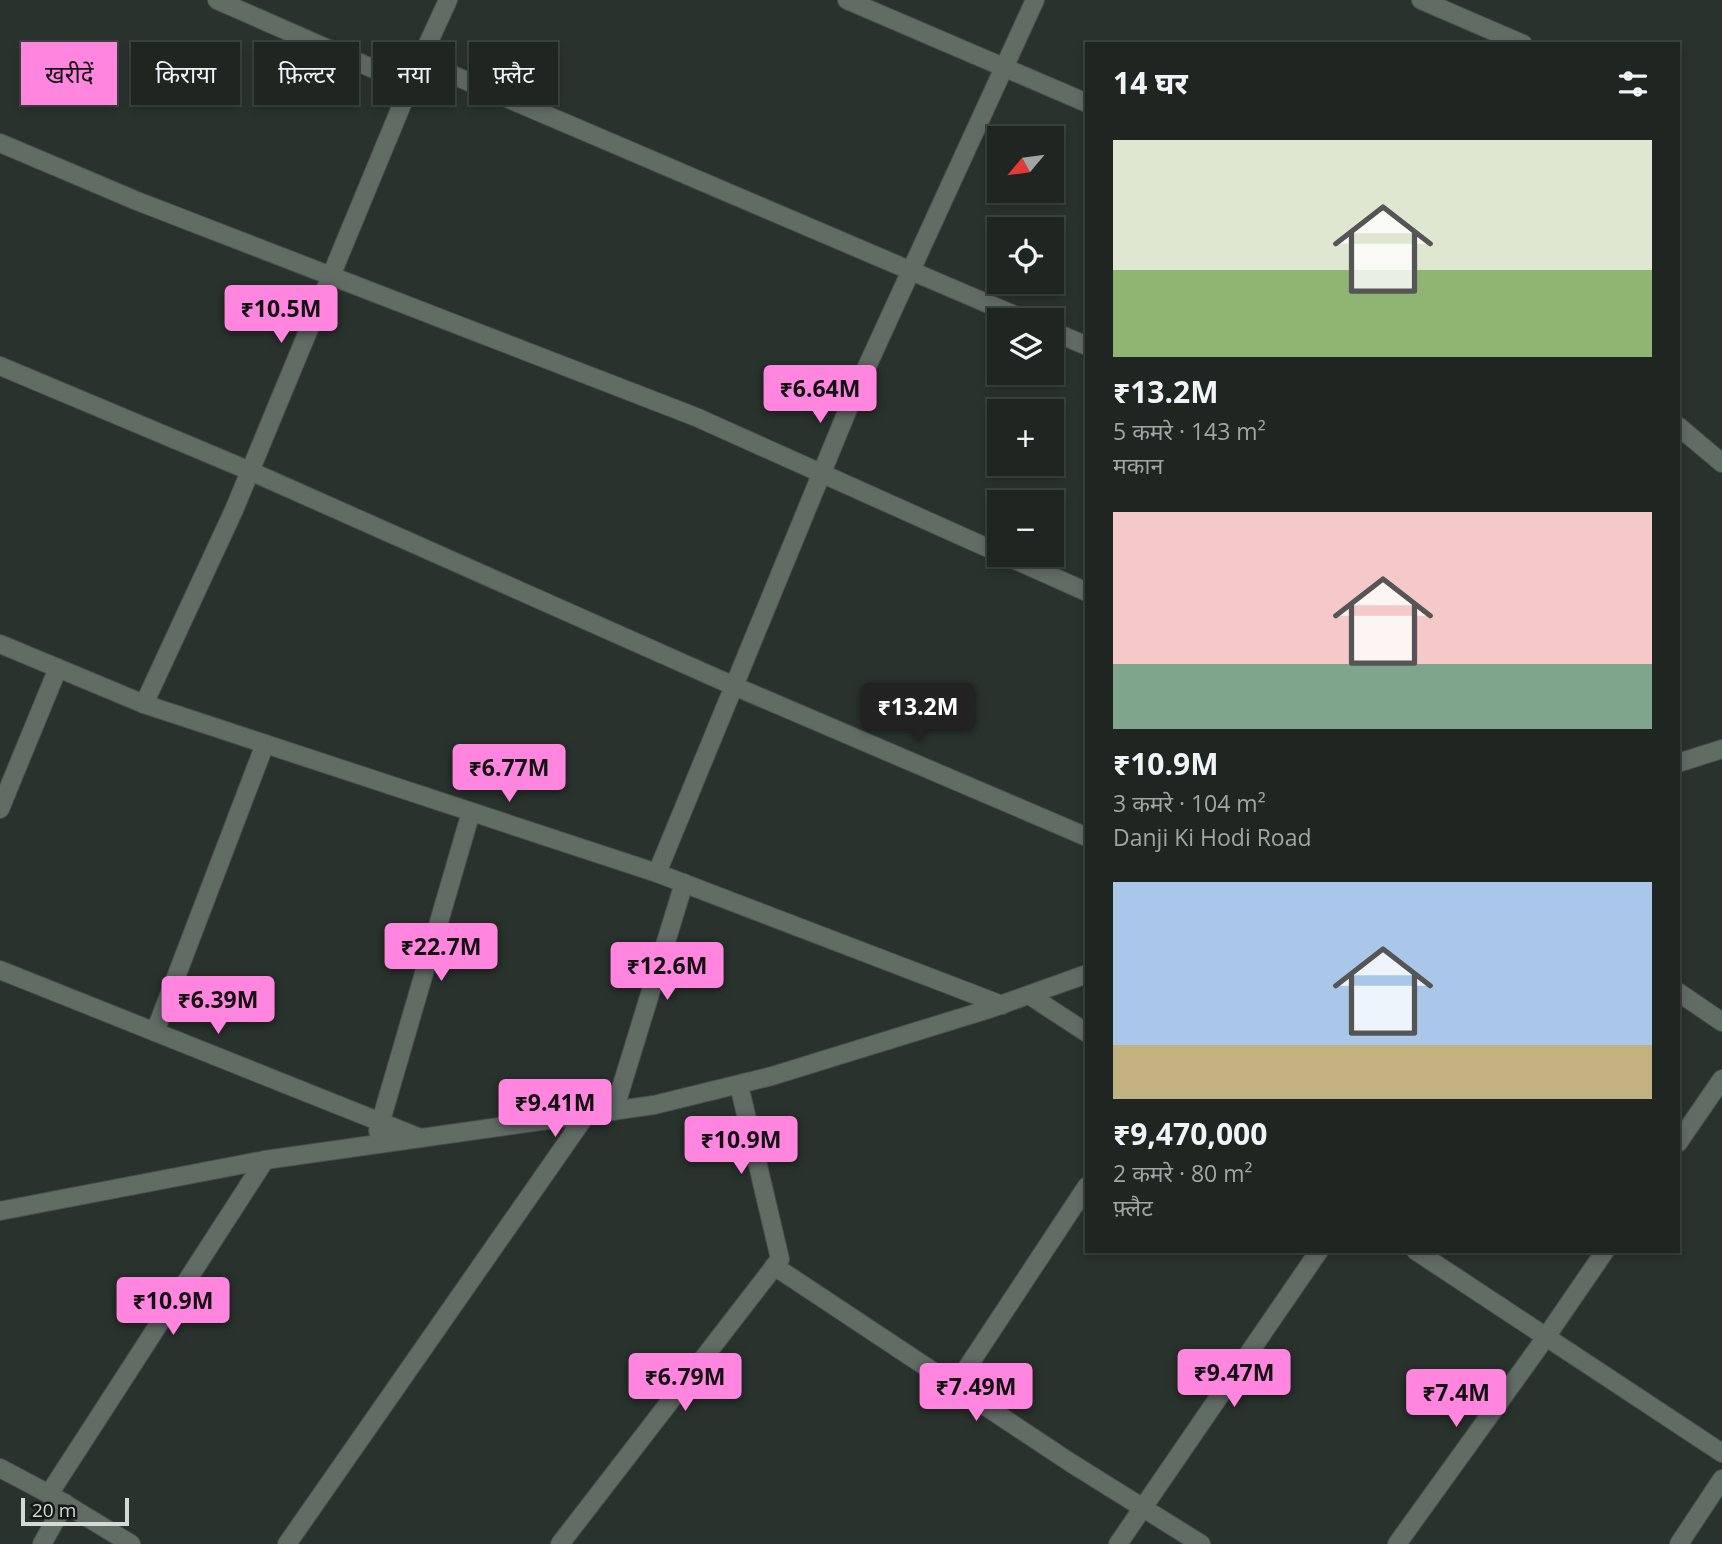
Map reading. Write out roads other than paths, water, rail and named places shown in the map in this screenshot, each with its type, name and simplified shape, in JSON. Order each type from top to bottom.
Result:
[{"type":"street","points":[[217,0],[373,69]]},
{"type":"street","points":[[429,42],[448,0]]},
{"type":"street","points":[[847,0],[1085,102]]},
{"type":"street","points":[[657,873],[853,397],[1035,0]]},
{"type":"street","points":[[1421,0],[1518,42]]},
{"type":"street","points":[[455,76],[998,308]]},
{"type":"street","points":[[144,704],[250,471],[402,105]]},
{"type":"street","points":[[0,143],[137,201],[696,417],[987,547]]},
{"type":"street","points":[[1064,336],[1085,345]]},
{"type":"street","points":[[0,366],[250,471],[734,686],[1085,835]]},
{"type":"street","points":[[1680,428],[1722,463]]},
{"type":"street","points":[[1031,567],[1085,591]]},
{"type":"street","points":[[0,644],[144,704],[657,873],[1002,1005]]},
{"type":"street","points":[[0,809],[58,668]]},
{"type":"street","points":[[155,1032],[265,744]]},
{"type":"street","points":[[1680,762],[1722,749]]},
{"type":"street","points":[[374,1144],[471,812]]},
{"type":"street","points":[[614,1111],[684,883]]},
{"type":"street","points":[[0,970],[421,1138]]},
{"type":"street","points":[[0,1211],[265,1160],[654,1105],[739,1085],[1002,1005],[1085,975]]},
{"type":"street","points":[[1680,993],[1722,1022]]},
{"type":"street","points":[[1029,995],[1085,1032]]},
{"type":"street","points":[[1680,1140],[1722,1079]]},
{"type":"street","points":[[560,1544],[780,1259],[739,1085]]},
{"type":"street","points":[[287,1544],[586,1115]]},
{"type":"street","points":[[49,1494],[265,1160]]},
{"type":"street","points":[[955,1386],[1085,1189]]},
{"type":"street","points":[[1118,1544],[1319,1253]]},
{"type":"street","points":[[1419,1253],[1722,1453]]},
{"type":"street","points":[[1397,1544],[1604,1253]]},
{"type":"street","points":[[774,1266],[1201,1544]]},
{"type":"street","points":[[0,1468],[65,1503],[131,1544]]},
{"type":"street","points":[[1679,1544],[1722,1479]]},
{"type":"street","points":[[42,1544],[65,1503]]}]
